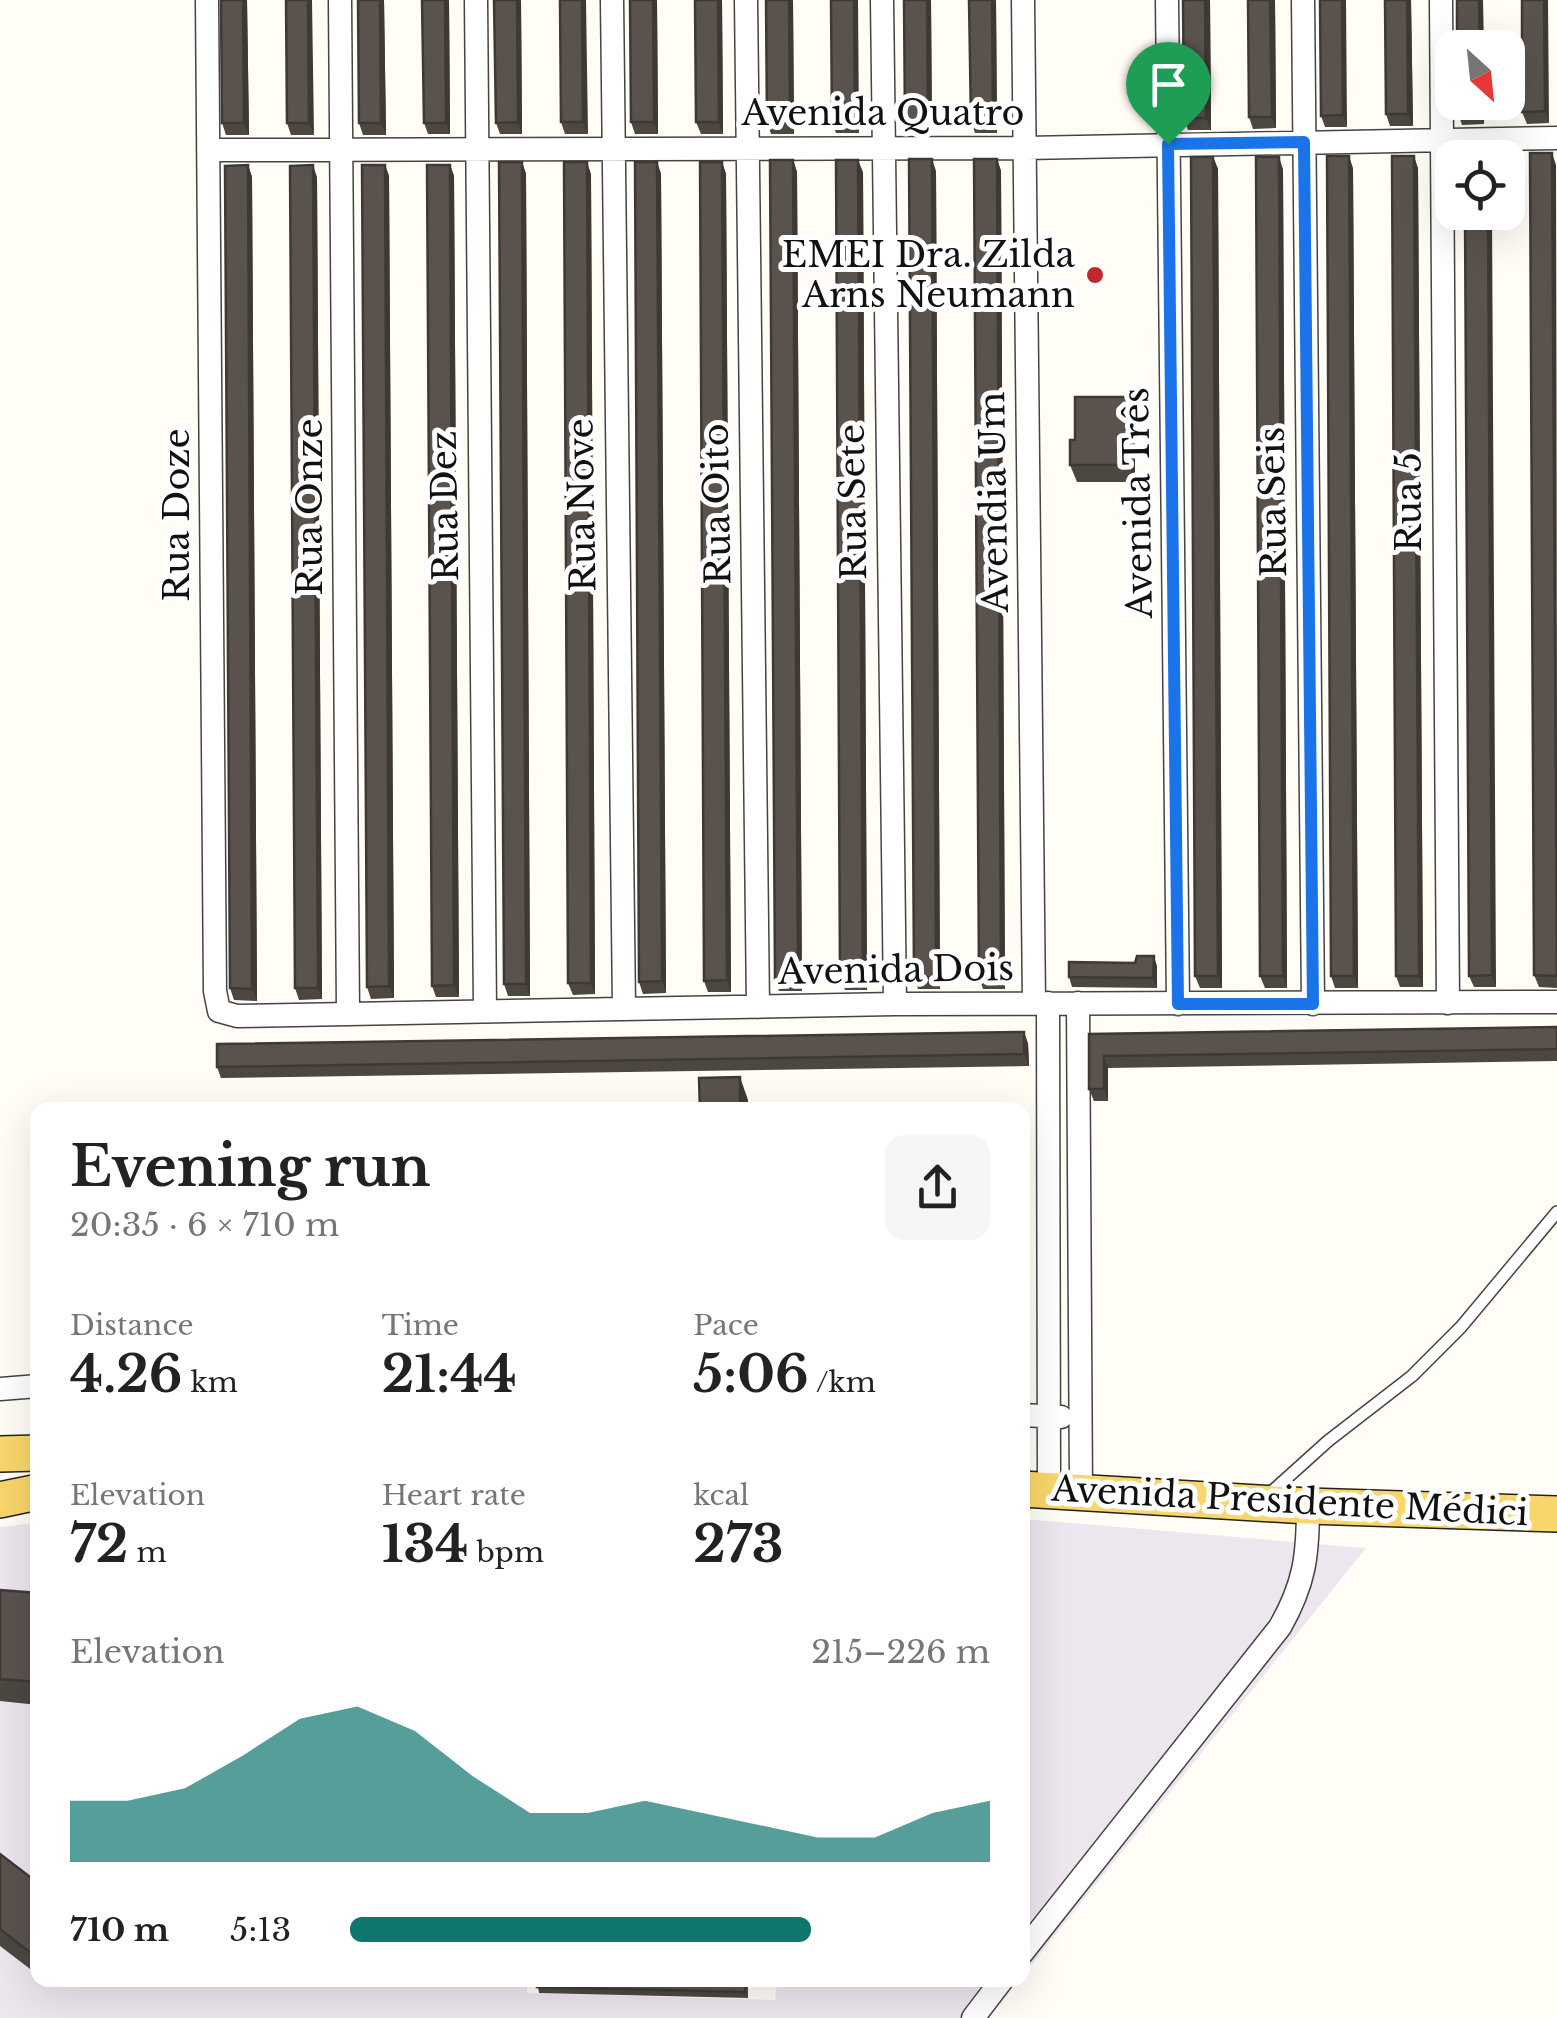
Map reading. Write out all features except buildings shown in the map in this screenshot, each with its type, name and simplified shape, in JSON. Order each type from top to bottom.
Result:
[{"type":"main road","points":[[0,1454],[30,1454]]},
{"type":"main road","name":"Avenida Presidente Médici","points":[[1051,1490],[1308,1506],[1557,1514]]},
{"type":"main road","points":[[0,1500],[30,1494]]},
{"type":"street","name":"Rua Doze","points":[[207,0],[215,990],[220,1012],[237,1016]]},
{"type":"street","name":"Rua Onze","points":[[340,0],[348,1012]]},
{"type":"street","name":"Rua Dez","points":[[476,0],[486,1010]]},
{"type":"street","name":"Rua Nove","points":[[612,0],[624,1009]]},
{"type":"street","name":"Rua Oito","points":[[746,0],[758,1007]]},
{"type":"street","name":"Rua Sete","points":[[882,0],[895,1004]]},
{"type":"street","name":"Avendia Um","points":[[1023,0],[1051,1490]]},
{"type":"street","name":"Avenida Três","points":[[1168,0],[1178,1004]]},
{"type":"street","name":"Rua Seis","points":[[1304,0],[1313,1004]]},
{"type":"street","name":"Rua 5","points":[[1441,0],[1442,140]]},
{"type":"street","name":"Avenida Quatro","points":[[1442,140],[1557,138]]},
{"type":"street","name":"Avenida Quatro","points":[[210,150],[1026,148],[1435,140]]},
{"type":"street","name":"Rua 5","points":[[1443,230],[1448,1002]]},
{"type":"street","name":"Avenida Dois","points":[[237,1016],[895,1004],[1557,1002]]},
{"type":"street","points":[[1051,1490],[1079,1419],[1078,1003]]},
{"type":"street","points":[[0,1389],[30,1387]]},
{"type":"street","points":[[1030,1416],[1079,1419]]},
{"type":"street","points":[[1030,1943],[1280,1626],[1305,1572],[1308,1506]]},
{"type":"street","points":[[973,2018],[997,1987]]},
{"type":"lane","points":[[1260,1502],[1328,1441],[1412,1376],[1461,1327],[1557,1212]]},
{"type":"shaded area","points":[[1030,1520],[1366,1548],[1030,1966]]},
{"type":"shaded area","points":[[30,1524],[30,1987],[527,1987],[527,1993],[775,2000],[776,1987],[1013,1987],[988,2018],[0,2018],[0,1527]]},
{"type":"place","name":"EMEI Dra. Zilda Arns Neumann","points":[[1095,275]]},
{"type":"route","points":[[1304,142],[1313,1004],[1178,1004],[1168,144],[1304,142]]}]
